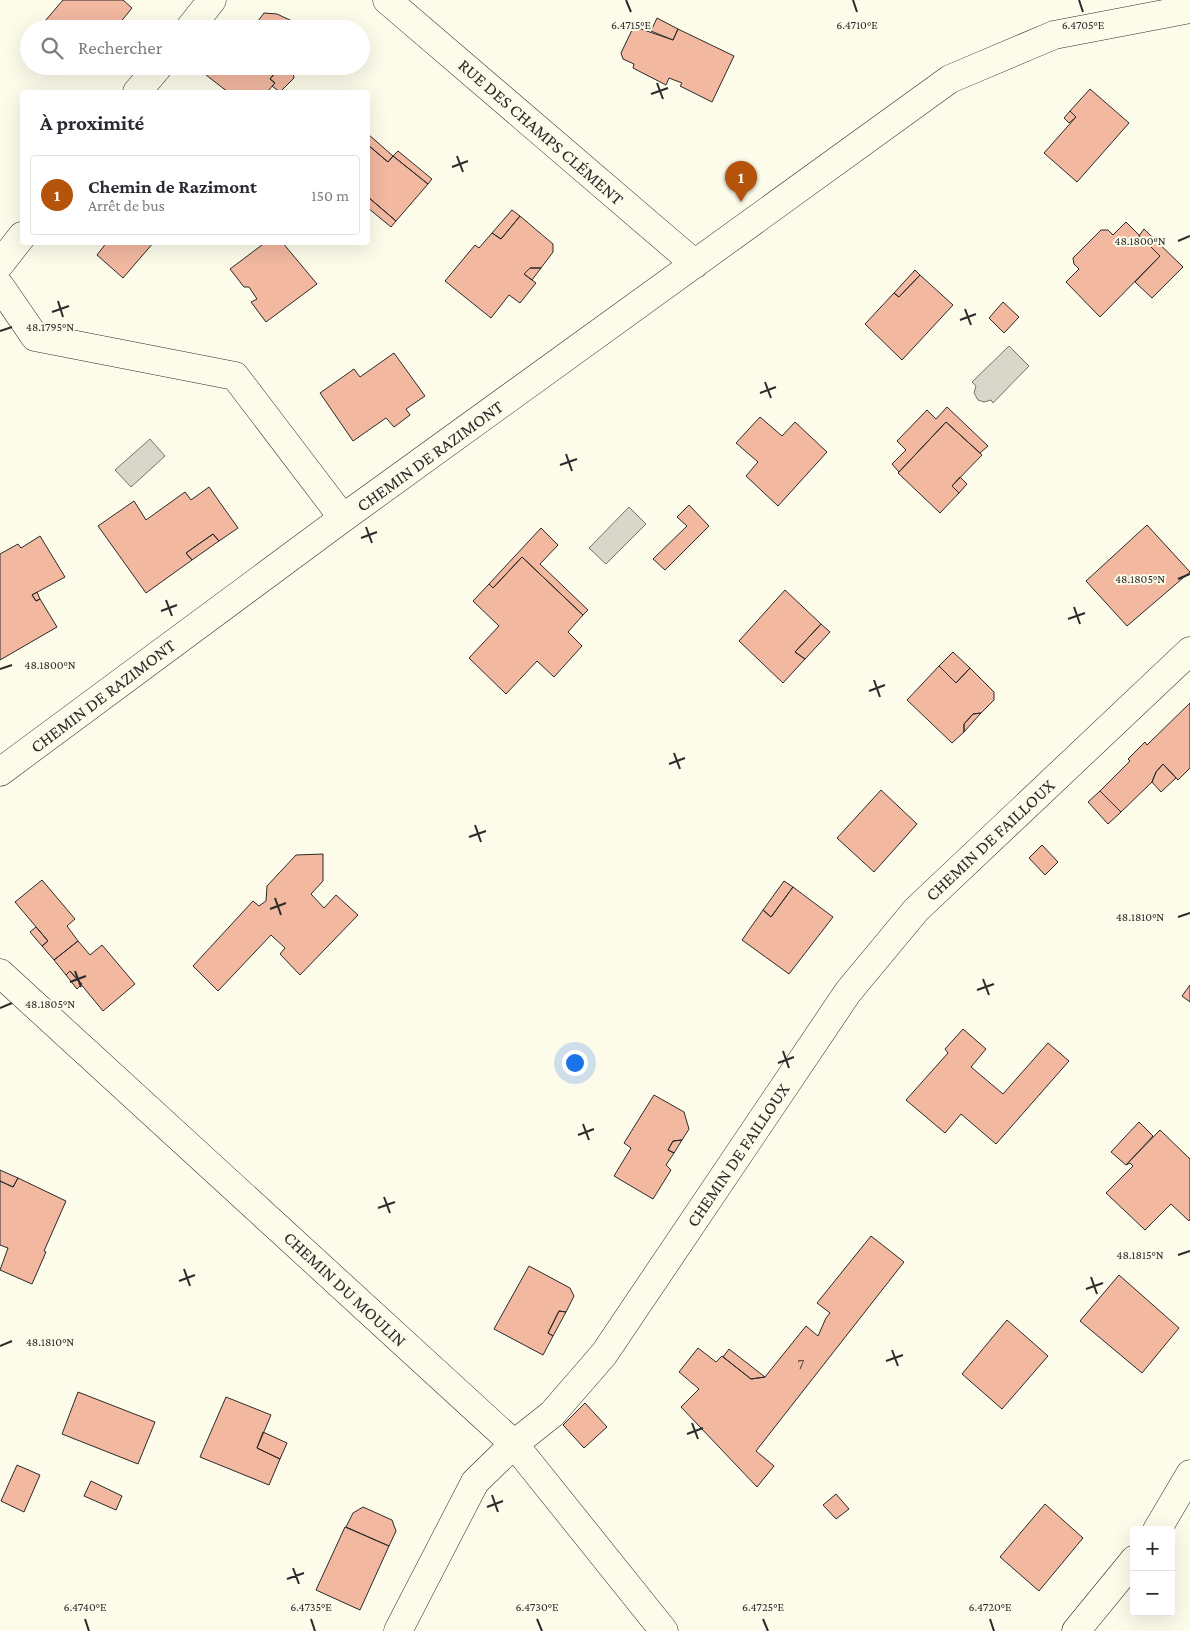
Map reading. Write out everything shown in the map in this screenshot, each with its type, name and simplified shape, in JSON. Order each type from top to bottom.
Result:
[{"type":"street","points":[[196,20],[212,0]]},
{"type":"street","name":"RUE DES CHAMPS CLÉMENT","points":[[387,0],[695,264]]},
{"type":"street","name":"CHEMIN DE RAZIMONT","points":[[0,772],[343,518],[950,79],[1054,36],[1190,9]]},
{"type":"street","points":[[139,90],[151,75]]},
{"type":"street","points":[[0,264],[20,239]]},
{"type":"street","points":[[0,286],[35,337],[235,376],[343,518]]},
{"type":"street","name":"CHEMIN DE FAILLOUX","points":[[398,1631],[475,1482],[514,1444],[552,1414],[604,1354],[848,992],[916,910],[1190,651]]},
{"type":"street","name":"CHEMIN DU MOULIN","points":[[0,973],[514,1444],[664,1631]]},
{"type":"street","points":[[1159,1526],[1190,1474]]},
{"type":"street","points":[[1076,1631],[1130,1565]]},
{"type":"shaded area","points":[[1009,346],[1029,366],[993,403],[991,400],[984,402],[978,400],[974,393],[976,386],[972,382]]},
{"type":"shaded area","points":[[150,439],[165,456],[131,487],[115,470]]},
{"type":"shaded area","points":[[629,507],[646,524],[606,564],[589,548]]},
{"type":"building","points":[[63,0],[123,0],[132,8],[122,20],[46,20]]},
{"type":"building","points":[[264,13],[277,14],[290,20],[259,20]]},
{"type":"building","points":[[657,18],[678,29],[673,40],[651,31]]},
{"type":"building","points":[[638,28],[673,40],[678,29],[734,56],[712,102],[680,86],[682,83],[669,78],[666,85],[633,68],[634,64],[623,59],[621,53],[632,30]]},
{"type":"building","points":[[206,75],[273,75],[270,79],[275,83],[269,90],[225,90]]},
{"type":"building","points":[[273,75],[294,75],[294,78],[282,90],[277,90],[272,86],[275,83],[270,79]]},
{"type":"building","points":[[1090,89],[1129,123],[1077,182],[1044,153],[1076,117],[1070,111]]},
{"type":"building","points":[[1070,111],[1076,117],[1069,123],[1064,118]]},
{"type":"building","points":[[370,136],[393,156],[388,162],[370,147]]},
{"type":"building","points":[[370,147],[388,162],[393,156],[428,184],[396,221],[370,199]]},
{"type":"building","points":[[398,151],[432,179],[428,184],[393,156]]},
{"type":"building","points":[[370,199],[396,221],[391,227],[370,210]]},
{"type":"building","points":[[512,210],[520,216],[501,239],[492,233]]},
{"type":"building","points":[[520,216],[553,244],[553,252],[541,268],[530,268],[524,274],[536,283],[520,303],[509,295],[491,318],[445,281],[475,245],[479,248],[492,233],[501,239]]},
{"type":"building","points":[[1126,222],[1140,236],[1136,240],[1143,246],[1146,242],[1160,256],[1100,317],[1066,282],[1079,269],[1074,264],[1073,258],[1101,230],[1108,230],[1113,235]]},
{"type":"building","points":[[1144,229],[1183,267],[1152,298],[1135,282],[1160,256],[1146,242],[1143,246],[1136,240]]},
{"type":"building","points":[[105,245],[151,245],[123,278],[97,255]]},
{"type":"building","points":[[262,245],[284,245],[317,284],[266,322],[251,302],[257,299],[249,287],[244,287],[230,269]]},
{"type":"building","points":[[530,268],[541,268],[532,280],[524,274]]},
{"type":"building","points":[[915,270],[920,275],[899,297],[894,293]]},
{"type":"building","points":[[920,275],[953,305],[902,360],[865,324],[894,293],[899,297]]},
{"type":"building","points":[[1003,302],[1019,317],[1004,333],[989,318]]},
{"type":"building","points":[[394,353],[425,396],[406,409],[410,415],[394,427],[386,418],[353,441],[320,393],[354,369],[360,377]]},
{"type":"building","points":[[947,407],[988,446],[980,453],[946,422],[899,472],[892,464],[906,450],[897,441],[927,410],[936,419]]},
{"type":"building","points":[[760,417],[782,436],[795,422],[827,452],[778,506],[746,476],[758,462],[736,443]]},
{"type":"building","points":[[946,422],[982,455],[952,486],[959,493],[940,513],[898,473]]},
{"type":"building","points":[[960,477],[967,484],[959,493],[952,486]]},
{"type":"building","points":[[209,487],[238,528],[219,541],[213,534],[186,553],[192,560],[146,593],[98,526],[134,501],[146,520],[185,492],[191,500]]},
{"type":"building","points":[[689,505],[709,526],[665,570],[653,559],[687,526],[677,517]]},
{"type":"building","points":[[1147,525],[1190,572],[1127,626],[1086,581]]},
{"type":"building","points":[[541,528],[558,545],[540,564],[588,610],[583,615],[522,557],[493,588],[489,584]]},
{"type":"building","points":[[213,534],[219,541],[192,560],[186,553]]},
{"type":"building","points":[[40,536],[65,577],[32,595],[36,601],[40,599],[57,627],[0,660],[0,554],[18,544],[21,548]]},
{"type":"building","points":[[522,557],[583,615],[568,632],[582,646],[554,677],[537,661],[506,694],[469,658],[499,626],[473,601],[489,584],[493,588]]},
{"type":"building","points":[[785,590],[821,624],[795,652],[805,659],[783,683],[739,641]]},
{"type":"building","points":[[37,592],[40,599],[36,601],[32,595]]},
{"type":"building","points":[[821,624],[830,632],[805,659],[795,652]]},
{"type":"building","points":[[953,652],[970,668],[956,683],[939,666]]},
{"type":"building","points":[[939,666],[956,683],[970,668],[994,692],[994,700],[981,713],[973,714],[964,724],[964,732],[952,743],[907,700]]},
{"type":"building","points":[[1190,703],[1190,768],[1178,780],[1163,764],[1156,772],[1152,782],[1121,812],[1100,791],[1130,761],[1128,759],[1145,742],[1147,745]]},
{"type":"building","points":[[981,713],[964,732],[964,724],[973,714]]},
{"type":"building","points":[[1163,764],[1176,778],[1161,792],[1152,782],[1156,772]]},
{"type":"building","points":[[881,790],[917,824],[874,872],[837,838]]},
{"type":"building","points":[[1100,791],[1121,812],[1108,824],[1088,802]]},
{"type":"building","points":[[1042,845],[1058,862],[1045,875],[1029,858]]},
{"type":"building","points":[[323,854],[323,881],[311,894],[324,908],[336,895],[358,915],[300,975],[280,954],[285,948],[271,935],[218,991],[193,966],[253,901],[259,906],[266,901],[267,886],[296,855]]},
{"type":"building","points":[[42,880],[75,919],[67,926],[78,941],[54,960],[42,946],[48,941],[15,902]]},
{"type":"building","points":[[784,881],[793,887],[771,917],[763,910]]},
{"type":"building","points":[[793,887],[833,917],[789,974],[742,940],[763,910],[771,917]]},
{"type":"building","points":[[36,927],[48,941],[42,946],[30,932]]},
{"type":"building","points":[[78,941],[90,955],[102,945],[135,984],[103,1011],[70,971],[66,975],[54,960]]},
{"type":"building","points":[[70,971],[82,984],[77,989],[66,975]]},
{"type":"building","points":[[1190,985],[1190,1002],[1182,996]]},
{"type":"building","points":[[963,1029],[986,1049],[971,1067],[1003,1094],[1048,1043],[1069,1061],[996,1144],[961,1114],[945,1133],[906,1100],[948,1053],[945,1049]]},
{"type":"building","points":[[654,1095],[684,1112],[689,1129],[682,1140],[673,1141],[668,1150],[674,1153],[666,1165],[671,1170],[653,1199],[614,1176],[631,1148],[624,1143]]},
{"type":"building","points":[[1139,1122],[1153,1136],[1126,1165],[1111,1152]]},
{"type":"building","points":[[1160,1130],[1190,1159],[1190,1219],[1189,1221],[1171,1204],[1145,1230],[1106,1193],[1133,1166],[1130,1163],[1126,1165]]},
{"type":"building","points":[[682,1140],[674,1153],[668,1150],[673,1141]]},
{"type":"building","points":[[0,1170],[18,1178],[13,1187],[0,1181]]},
{"type":"building","points":[[18,1178],[66,1201],[32,1284],[0,1270],[8,1248],[0,1245],[0,1181],[13,1187]]},
{"type":"building","points":[[871,1236],[904,1262],[756,1451],[774,1466],[757,1487],[681,1407],[699,1389],[679,1372],[698,1348],[716,1362],[722,1356],[751,1379],[765,1377],[806,1326],[818,1336],[830,1313],[817,1303]]},
{"type":"building","points":[[529,1266],[570,1288],[574,1296],[566,1312],[559,1311],[548,1333],[553,1336],[543,1355],[494,1329]]},
{"type":"building","points":[[1119,1275],[1179,1328],[1142,1373],[1080,1321]]},
{"type":"building","points":[[559,1311],[566,1312],[553,1336],[548,1333]]},
{"type":"building","points":[[1007,1320],[1048,1356],[1002,1409],[962,1374]]},
{"type":"building","points":[[729,1349],[765,1377],[751,1379],[723,1357]]},
{"type":"building","points":[[78,1392],[155,1422],[138,1464],[62,1434]]},
{"type":"building","points":[[226,1397],[271,1415],[257,1448],[280,1459],[269,1485],[200,1457]]},
{"type":"building","points":[[585,1403],[607,1427],[584,1448],[563,1425]]},
{"type":"building","points":[[263,1432],[287,1443],[280,1459],[257,1448]]},
{"type":"building","points":[[17,1465],[40,1475],[24,1512],[1,1501]]},
{"type":"building","points":[[91,1481],[122,1496],[116,1510],[84,1496]]},
{"type":"building","points":[[836,1494],[849,1509],[836,1519],[823,1505]]},
{"type":"building","points":[[1045,1504],[1083,1538],[1039,1591],[1000,1557]]},
{"type":"building","points":[[363,1507],[392,1520],[396,1531],[389,1546],[346,1527],[353,1513]]},
{"type":"building","points":[[345,1527],[389,1546],[360,1610],[316,1590]]},
{"type":"place","name":"Chemin de Razimont","points":[[741,202]]}]
